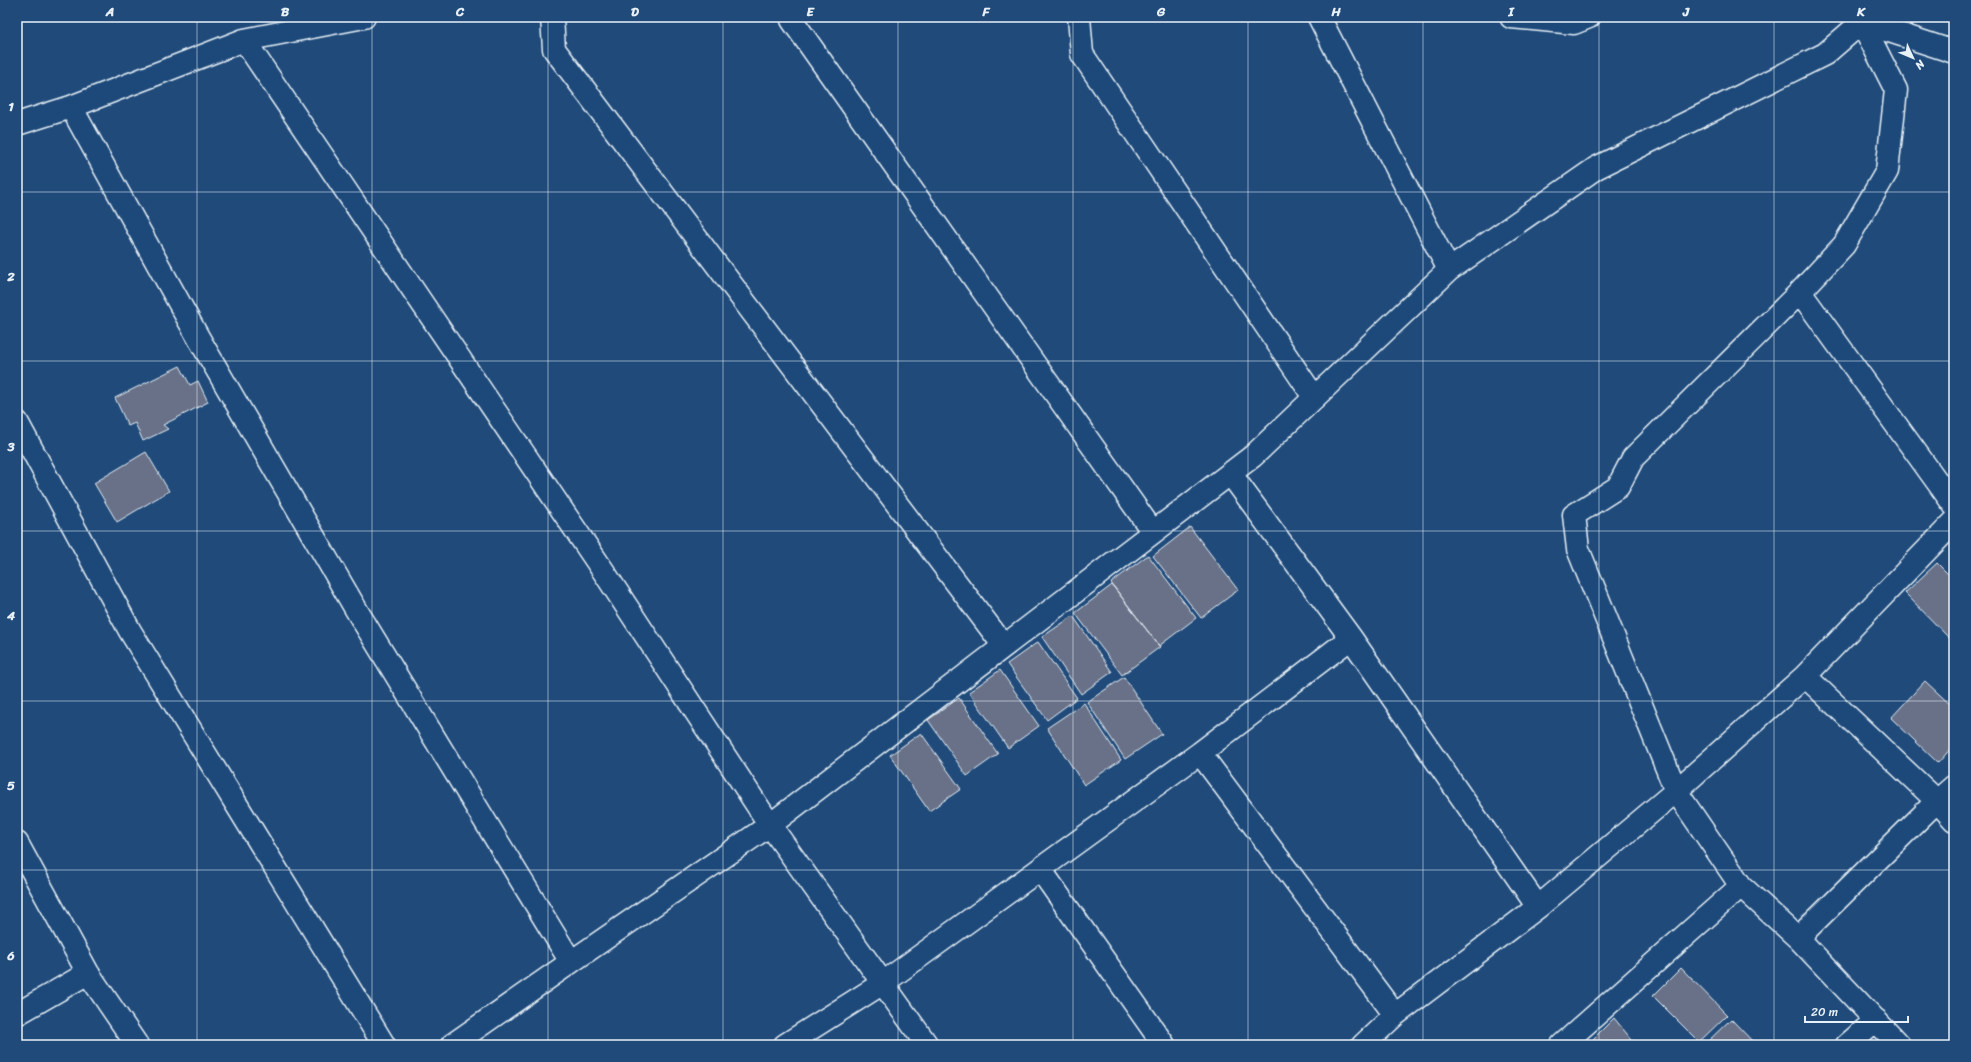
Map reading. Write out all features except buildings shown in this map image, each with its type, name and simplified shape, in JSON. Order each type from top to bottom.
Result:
[{"type":"street","points":[[17,124],[71,107],[244,40],[364,17]]},
{"type":"street","points":[[552,17],[554,49],[1004,646]]},
{"type":"street","points":[[792,17],[792,20],[1154,532]]},
{"type":"street","points":[[1080,17],[1082,54],[1314,398]]},
{"type":"street","points":[[1319,17],[1449,270]]},
{"type":"street","points":[[1512,17],[1578,19]]},
{"type":"street","points":[[452,1045],[770,825],[1253,456],[1449,270],[1596,168],[1825,54],[1861,19]]},
{"type":"street","points":[[1861,19],[1954,52]]},
{"type":"street","points":[[1861,19],[1896,90],[1886,171],[1844,245],[1800,292],[1633,458],[1618,487],[1574,515],[1578,549],[1676,791],[1741,886],[1798,938],[1899,1045]]},
{"type":"street","points":[[244,40],[604,572],[770,825],[927,1045]]},
{"type":"street","points":[[71,107],[198,337],[357,611],[571,962]]},
{"type":"street","points":[[1800,292],[1954,505]]},
{"type":"street","points":[[17,422],[130,631],[384,1045]]},
{"type":"street","points":[[1230,473],[1351,638],[1538,907]]},
{"type":"street","points":[[1363,1045],[1395,1015],[1538,907],[1676,791],[1805,676],[1954,522]]},
{"type":"street","points":[[786,1045],[882,983],[1200,753],[1351,638]]},
{"type":"street","points":[[1805,676],[1937,801],[1954,820]]},
{"type":"street","points":[[1200,753],[1395,1015]]},
{"type":"street","points":[[1798,938],[1954,786]]},
{"type":"street","points":[[17,843],[88,973],[137,1045]]},
{"type":"street","points":[[1040,869],[1164,1045]]},
{"type":"street","points":[[1562,1045],[1741,886]]},
{"type":"street","points":[[17,1014],[88,973]]},
{"type":"street","points":[[1847,1045],[1876,1020]]}]
